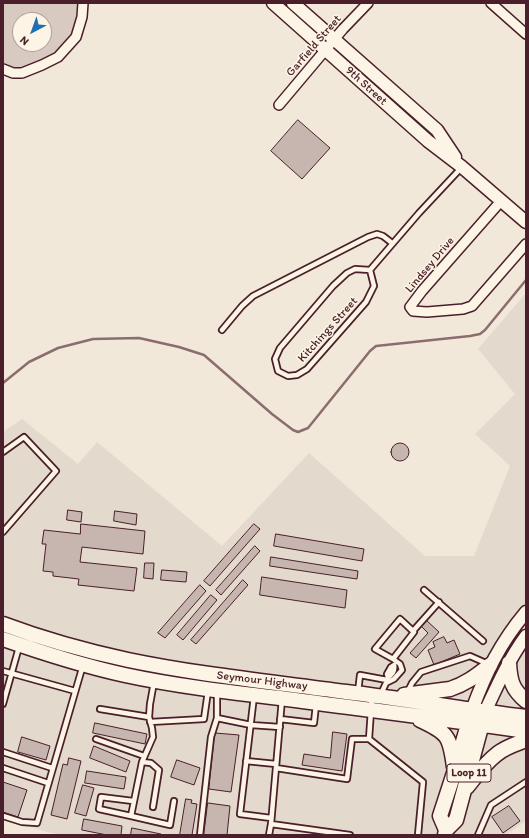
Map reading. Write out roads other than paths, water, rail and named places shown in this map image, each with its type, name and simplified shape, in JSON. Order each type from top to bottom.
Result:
[{"type":"main road","name":"Seymour Highway","points":[[4,627],[117,658],[236,678],[380,696],[477,717],[526,731]]},
{"type":"main road","name":"Seymour Highway","points":[[3,639],[83,664],[154,681],[408,715],[526,717]]},
{"type":"main road","points":[[114,672],[117,658]]},
{"type":"main road","points":[[509,663],[511,682],[517,692],[526,701]]},
{"type":"main road","points":[[380,696],[450,689],[470,680],[490,665]]},
{"type":"main road","points":[[235,692],[236,678]]},
{"type":"main road","points":[[408,715],[434,727],[447,737],[452,749],[454,773]]},
{"type":"main road","name":"Loop 11","points":[[445,833],[440,816],[454,773],[477,717]]},
{"type":"main road","name":"Loop 11","points":[[445,833],[456,820],[464,791],[477,717]]},
{"type":"main road","points":[[464,791],[486,764],[498,753],[514,744],[526,740]]},
{"type":"street","points":[[3,70],[13,73],[22,73],[58,57],[76,37],[82,17],[83,3]]},
{"type":"street","name":"9th Street","points":[[273,3],[428,141],[462,167],[526,222]]},
{"type":"street","name":"9th Street","points":[[293,3],[437,130],[462,167]]},
{"type":"street","name":"Garfield Street","points":[[279,104],[334,39],[368,3]]},
{"type":"street","points":[[491,3],[525,30]]},
{"type":"street","name":"Lindsey Drive","points":[[501,201],[422,291],[410,307],[413,311],[427,312],[463,309],[472,306],[526,244]]},
{"type":"street","points":[[477,717],[490,665],[512,630],[526,612]]},
{"type":"street","points":[[477,717],[525,637],[512,630]]},
{"type":"lane","points":[[370,270],[419,213],[462,167]]},
{"type":"lane","points":[[222,330],[242,306],[253,296],[354,244],[377,234],[383,236],[392,244]]},
{"type":"lane","name":"Kitchings Street","points":[[356,270],[370,270],[374,286],[366,302],[307,370],[297,375],[288,376],[278,370],[275,359],[280,348],[333,286],[347,274],[356,270]]},
{"type":"lane","points":[[3,452],[24,437],[56,471],[4,530]]},
{"type":"lane","points":[[424,590],[483,641]]},
{"type":"lane","points":[[370,739],[372,710],[387,680],[387,674],[414,632],[413,631],[439,602]]},
{"type":"lane","points":[[357,693],[360,675],[387,680],[394,679],[402,670],[400,664],[374,649],[400,618],[413,631]]},
{"type":"lane","points":[[3,704],[20,645]]},
{"type":"lane","points":[[406,694],[412,683],[421,672],[470,656],[490,665]]},
{"type":"lane","points":[[3,816],[22,822],[37,823],[83,664]]},
{"type":"lane","points":[[3,671],[75,691]]},
{"type":"lane","points":[[131,816],[142,762],[152,737],[149,720],[154,681]]},
{"type":"lane","points":[[200,835],[211,737],[217,718],[213,689]]},
{"type":"lane","points":[[100,709],[149,720],[204,719],[213,689]]},
{"type":"lane","points":[[254,695],[240,814],[271,818]]},
{"type":"lane","points":[[269,835],[282,699]]},
{"type":"lane","points":[[280,719],[314,723],[316,703]]},
{"type":"lane","points":[[217,718],[251,725],[280,727]]},
{"type":"lane","points":[[96,739],[144,756]]},
{"type":"lane","points":[[246,761],[348,779],[352,739],[370,739],[423,782],[418,835]]},
{"type":"lane","points":[[3,752],[52,768]]},
{"type":"lane","points":[[142,762],[151,763],[160,770],[153,807]]},
{"type":"lane","points":[[3,768],[48,783]]},
{"type":"lane","points":[[478,835],[491,805],[526,782]]},
{"type":"lane","points":[[134,801],[102,797],[99,809],[170,825],[174,801]]},
{"type":"lane","points":[[270,824],[350,835]]},
{"type":"waterway","points":[[3,383],[29,362],[58,348],[93,339],[139,338],[179,347],[204,355],[272,414],[293,430],[298,432],[308,428],[370,351],[376,346],[480,334],[485,330],[526,280]]}]
